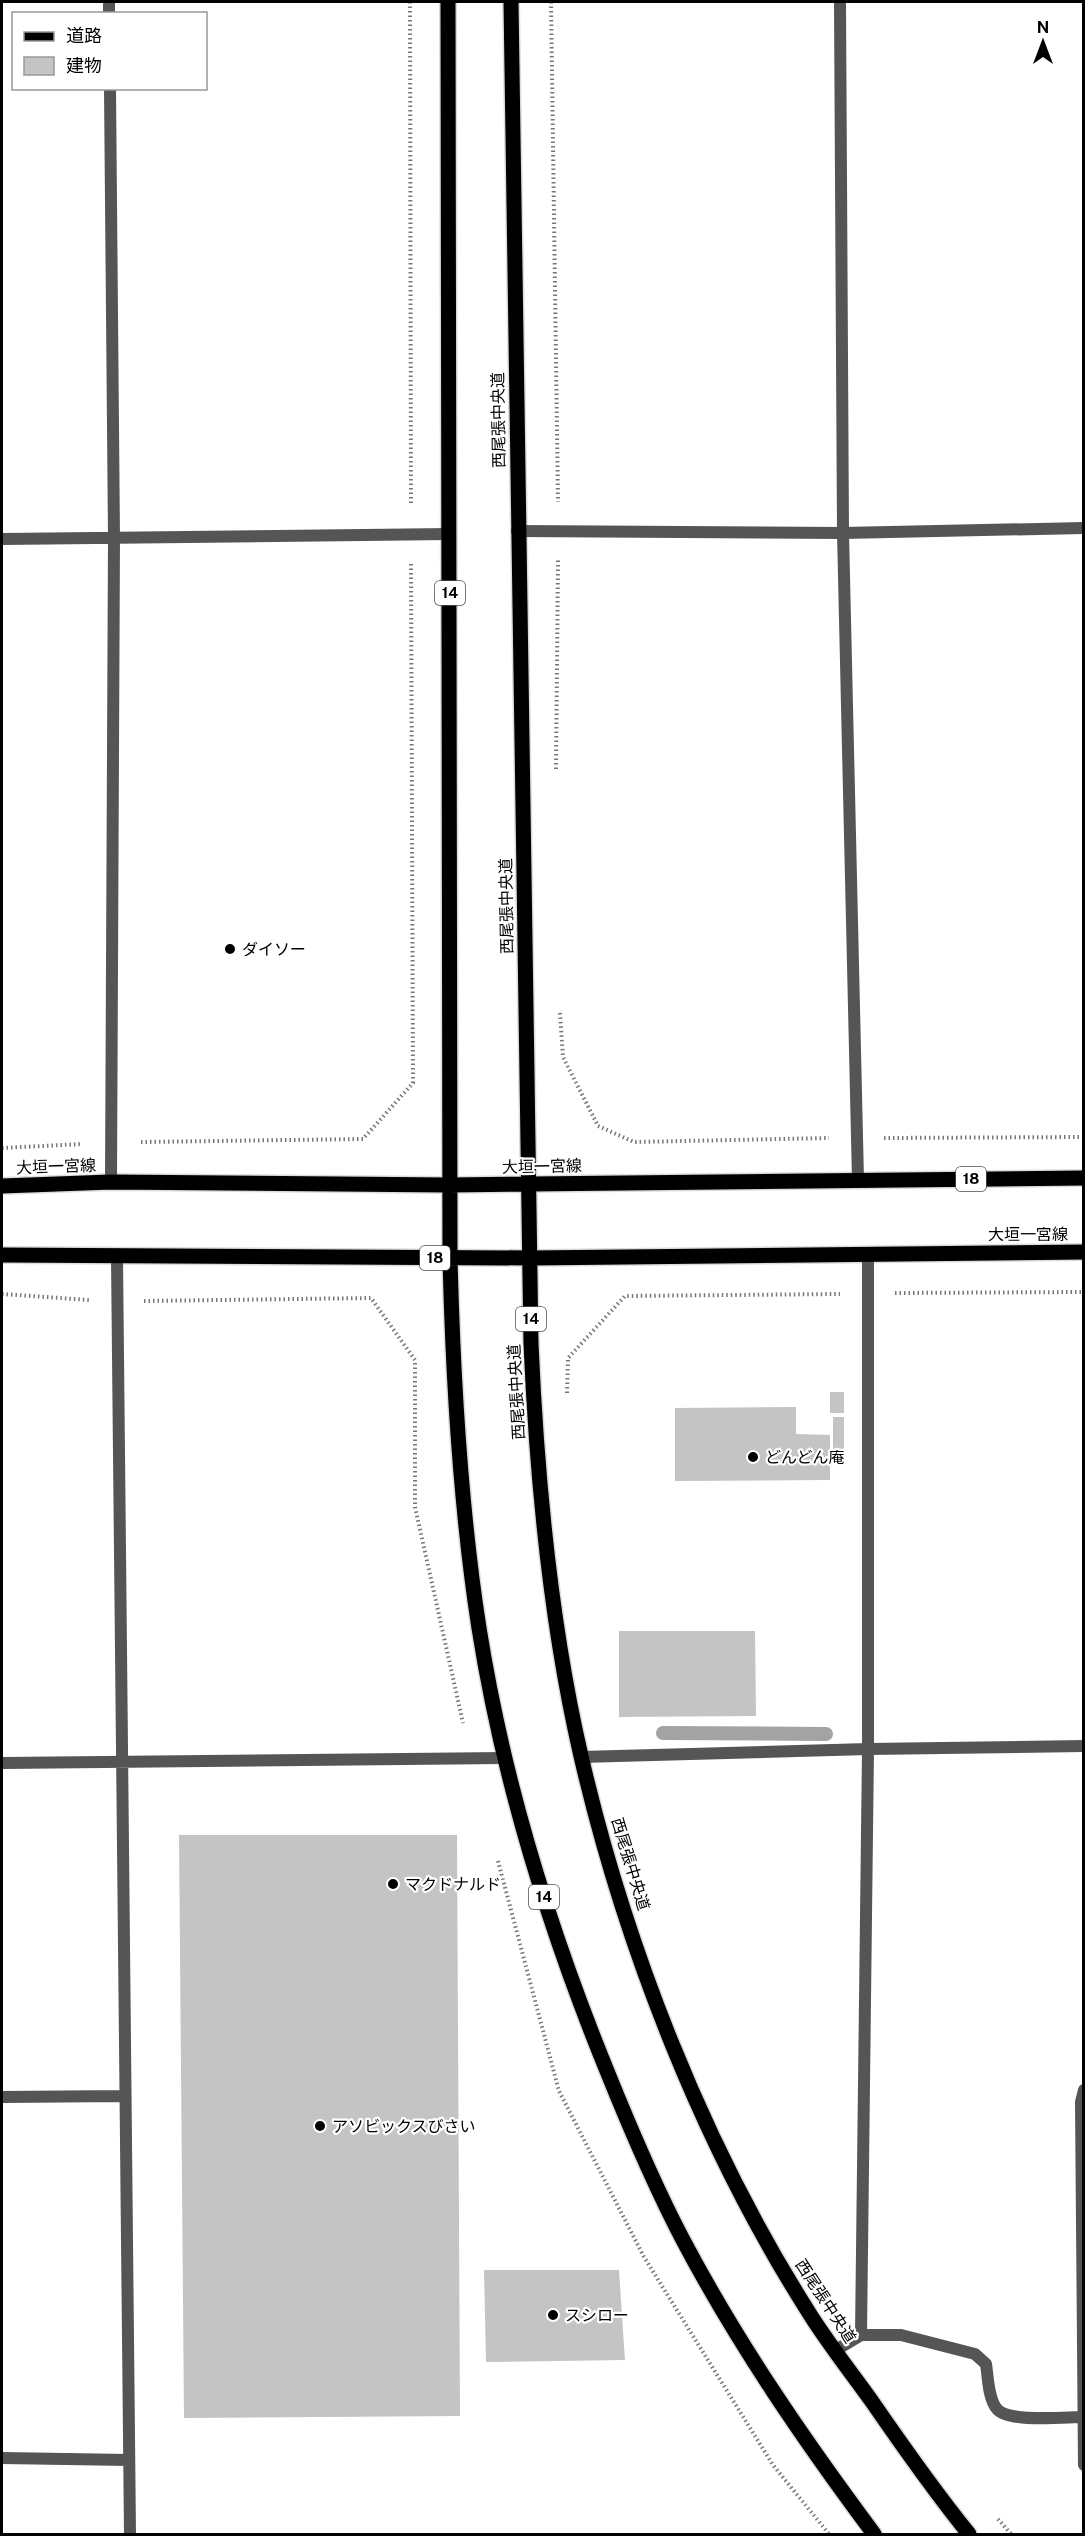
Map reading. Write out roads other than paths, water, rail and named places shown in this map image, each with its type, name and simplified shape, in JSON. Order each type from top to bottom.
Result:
[{"type":"main road","name":"14","points":[[448,2],[450,1258],[453,1377],[463,1495],[479,1629],[504,1758],[548,1912],[589,2027],[639,2148],[683,2240],[738,2336],[802,2436],[874,2534]]},
{"type":"main road","name":"西尾張中央道","points":[[511,2],[517,531],[531,1344],[536,1438],[548,1553],[563,1662],[581,1757],[617,1886],[657,2005],[704,2118],[753,2216],[807,2309],[936,2494],[969,2535]]},
{"type":"main road","name":"大垣一宮線","points":[[2,1186],[111,1182],[449,1185],[1083,1178]]},
{"type":"main road","name":"大垣一宮線","points":[[2,1255],[531,1258],[1083,1252]]},
{"type":"street","points":[[840,2],[843,533],[858,1180]]},
{"type":"street","points":[[110,90],[114,538],[111,1182]]},
{"type":"street","points":[[517,531],[843,533],[1083,528]]},
{"type":"street","points":[[2,539],[450,534]]},
{"type":"street","points":[[861,2335],[868,1749],[868,1253]]},
{"type":"street","points":[[117,1257],[130,2535]]},
{"type":"street","points":[[581,1757],[1083,1746]]},
{"type":"street","points":[[2,1763],[504,1758]]},
{"type":"street","points":[[1083,2090],[1081,2102],[1083,2465]]},
{"type":"street","points":[[2,2097],[124,2096]]},
{"type":"street","points":[[836,2350],[861,2335],[901,2335],[975,2354],[986,2364],[989,2388],[996,2409],[1010,2417],[1083,2417]]},
{"type":"street","points":[[2,2458],[129,2460]]},
{"type":"waterway","points":[[663,1733],[826,1734]]},
{"type":"place","name":"ダイソー","points":[[230,949]]},
{"type":"place","name":"どんどん庵","points":[[753,1457]]},
{"type":"place","name":"マクドナルド","points":[[393,1884]]},
{"type":"place","name":"アソビックスびさい","points":[[320,2126]]},
{"type":"place","name":"スシロー","points":[[553,2315]]}]
